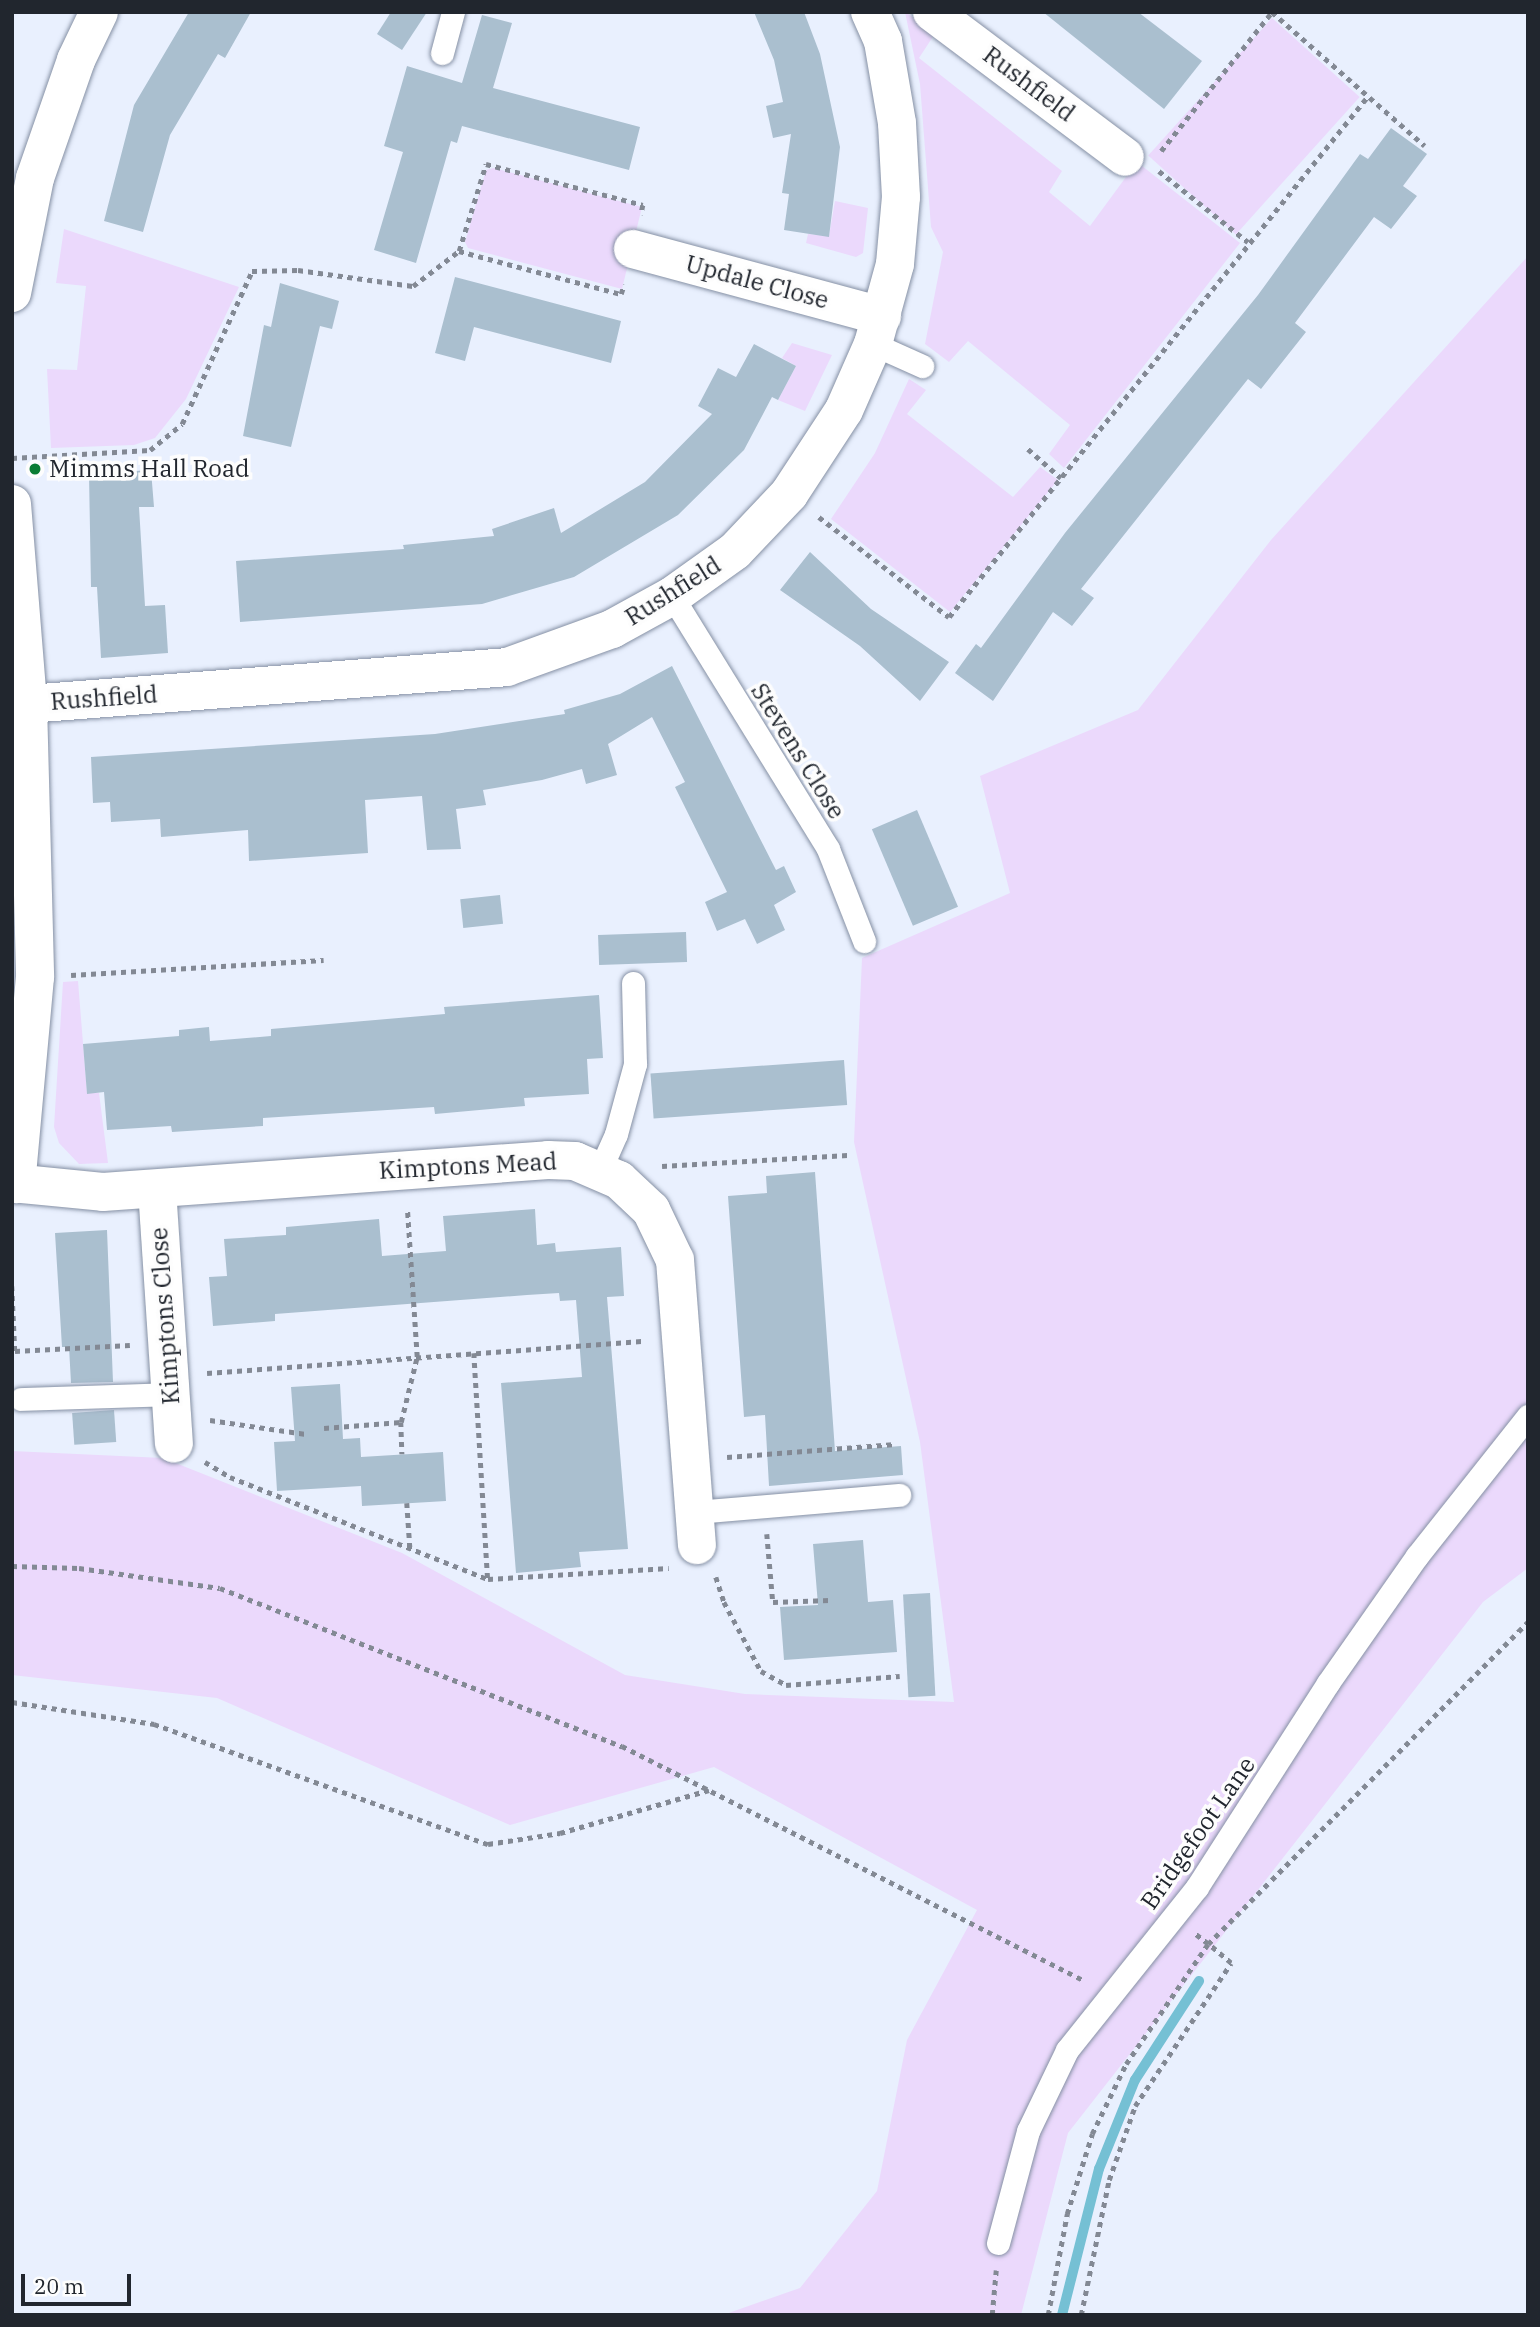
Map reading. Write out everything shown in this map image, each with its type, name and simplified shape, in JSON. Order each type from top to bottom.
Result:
[{"type":"street","points":[[12,293],[35,178],[76,60],[99,12]]},
{"type":"street","name":"Rushfield","points":[[28,704],[508,667],[612,629],[672,596],[735,551],[789,494],[844,410],[877,330],[895,264],[901,197],[897,123],[883,41],[870,12]]},
{"type":"street","name":"Rushfield","points":[[932,12],[1138,160]]},
{"type":"street","name":"Updale Close","points":[[634,248],[877,330]]},
{"type":"street","points":[[13,516],[28,704],[36,977],[14,1184]]},
{"type":"street","name":"Kimptons Mead","points":[[14,1184],[103,1192],[404,1168],[548,1160],[575,1161],[600,1170],[632,1190],[672,1245],[698,1545]]},
{"type":"street","name":"Kimptons Close","points":[[157,1188],[170,1394]]},
{"type":"lane","points":[[442,53],[453,12]]},
{"type":"lane","points":[[877,330],[922,366]]},
{"type":"lane","name":"Stevens Close","points":[[672,596],[828,849],[864,941]]},
{"type":"lane","points":[[600,1170],[616,1134],[635,1064],[633,983]]},
{"type":"lane","points":[[21,1399],[170,1394]]},
{"type":"lane","name":"Bridgefoot Lane","points":[[998,2243],[1028,2132],[1067,2050],[1198,1887],[1328,1683],[1410,1567],[1528,1416]]},
{"type":"lane","points":[[698,1545],[765,1506],[899,1494]]},
{"type":"path","points":[[1248,242],[1138,160],[1272,12],[1425,146]]},
{"type":"path","points":[[789,494],[949,617],[1368,96]]},
{"type":"path","points":[[12,458],[150,450],[181,424],[252,271],[298,270],[413,286],[459,251],[486,164],[643,205],[621,294],[459,251]]},
{"type":"path","points":[[1028,449],[1062,478]]},
{"type":"path","points":[[36,977],[324,960]]},
{"type":"path","points":[[632,1190],[656,1167],[848,1154]]},
{"type":"path","points":[[402,1454],[401,1422],[417,1357],[404,1168]]},
{"type":"path","points":[[12,1286],[15,1351],[306,1434]]},
{"type":"path","points":[[170,1394],[417,1357],[681,1339]]},
{"type":"path","points":[[474,1353],[488,1580]]},
{"type":"path","points":[[170,1394],[230,1477],[488,1580],[674,1568],[675,1579]]},
{"type":"path","points":[[324,1428],[401,1422]]},
{"type":"path","points":[[691,1459],[895,1444]]},
{"type":"path","points":[[407,1503],[410,1547]]},
{"type":"path","points":[[765,1506],[773,1602],[830,1600]]},
{"type":"path","points":[[698,1545],[714,1549],[716,1578]]},
{"type":"path","points":[[698,1545],[761,1671],[786,1685],[900,1676]]},
{"type":"path","points":[[12,1566],[79,1568],[219,1588],[622,1746],[1110,1994]]},
{"type":"path","points":[[1048,2315],[1067,2214],[1092,2134],[1126,2064],[1208,1944],[1528,1622]]},
{"type":"path","points":[[12,1702],[154,1724],[488,1844],[560,1833],[710,1790]]},
{"type":"path","points":[[1082,2315],[1109,2180],[1135,2106],[1231,1963],[1172,1917]]},
{"type":"path","points":[[992,2315],[998,2243]]},
{"type":"shaded area","points":[[905,12],[936,32],[919,58],[1062,171],[1049,192],[1090,226],[1137,162],[1240,243],[1064,468],[1049,454],[1070,425],[968,341],[949,362],[925,344],[943,252],[931,227],[920,84]]},
{"type":"shaded area","points":[[1272,18],[1360,97],[1236,234],[1148,155]]},
{"type":"shaded area","points":[[494,168],[642,207],[622,289],[468,248],[465,242],[486,170]]},
{"type":"shaded area","points":[[835,201],[868,208],[863,253],[856,257],[806,243],[808,234],[829,236]]},
{"type":"shaded area","points":[[64,229],[239,287],[186,399],[155,438],[134,445],[51,448],[47,369],[77,370],[86,286],[56,283]]},
{"type":"shaded area","points":[[1528,256],[1528,1568],[1483,1602],[1068,2133],[1021,2315],[723,2315],[800,2288],[877,2191],[907,2040],[977,1910],[714,1767],[510,1825],[217,1698],[12,1675],[12,1451],[163,1458],[402,1553],[625,1675],[745,1694],[954,1702],[920,1442],[854,1142],[862,958],[1010,893],[980,776],[1138,710],[1271,540]]},
{"type":"shaded area","points":[[792,343],[832,355],[805,411],[778,400],[796,366],[782,358]]},
{"type":"shaded area","points":[[909,379],[926,390],[907,414],[1013,497],[1040,467],[1058,480],[950,612],[831,519],[875,453]]},
{"type":"shaded area","points":[[78,981],[87,1093],[99,1093],[108,1163],[79,1164],[59,1143],[54,1127],[63,982]]},
{"type":"building","points":[[189,12],[251,12],[225,58],[218,54],[170,135],[143,232],[104,221],[134,105]]},
{"type":"building","points":[[391,12],[427,12],[402,50],[377,34]]},
{"type":"building","points":[[754,12],[804,12],[820,54],[840,147],[829,237],[784,230],[789,194],[782,193],[791,134],[773,138],[766,106],[783,102],[774,60]]},
{"type":"building","points":[[1043,12],[1138,12],[1202,61],[1164,109]]},
{"type":"building","points":[[482,15],[512,23],[493,88],[640,127],[629,170],[462,126],[457,143],[451,141],[416,263],[374,250],[403,152],[384,146],[407,66],[462,83]]},
{"type":"building","points":[[1391,128],[1427,154],[1403,186],[1417,196],[1391,229],[1374,217],[1295,323],[1306,332],[1261,389],[1248,379],[1081,589],[1094,598],[1072,626],[1053,612],[993,701],[955,673],[976,644],[981,648],[1065,533],[1258,295],[1360,154],[1368,159]]},
{"type":"building","points":[[455,277],[621,321],[611,363],[474,327],[465,361],[435,353]]},
{"type":"building","points":[[280,283],[339,301],[332,329],[320,326],[291,447],[243,436],[264,325],[271,327]]},
{"type":"building","points":[[754,344],[796,366],[778,400],[772,397],[744,450],[678,515],[574,577],[482,604],[240,622],[236,561],[404,549],[403,545],[494,536],[492,529],[554,508],[561,533],[645,482],[712,414],[698,406],[718,368],[736,377]]},
{"type":"building","points":[[151,470],[154,507],[139,507],[145,606],[165,605],[168,653],[101,658],[97,587],[91,587],[89,474]]},
{"type":"building","points":[[810,552],[871,609],[949,662],[920,701],[860,646],[780,590]]},
{"type":"building","points":[[672,666],[776,870],[784,866],[796,892],[774,905],[785,930],[757,944],[745,919],[717,931],[705,902],[727,892],[675,787],[685,782],[652,717],[608,744],[617,775],[586,784],[582,769],[542,780],[483,790],[486,805],[456,809],[461,849],[427,850],[422,796],[365,800],[368,853],[249,861],[248,830],[161,837],[160,819],[111,822],[110,802],[93,803],[91,757],[435,734],[565,714],[564,710],[620,694]]},
{"type":"building","points":[[917,810],[958,907],[913,926],[872,829]]},
{"type":"building","points":[[500,895],[503,924],[463,928],[460,899]]},
{"type":"building","points":[[686,932],[687,962],[599,965],[598,935]]},
{"type":"building","points":[[599,995],[603,1058],[587,1059],[589,1094],[524,1098],[525,1106],[435,1114],[434,1107],[263,1118],[263,1126],[172,1132],[171,1126],[107,1130],[104,1092],[87,1094],[83,1044],[179,1036],[179,1030],[209,1027],[210,1041],[271,1036],[271,1029],[445,1014],[444,1007]]},
{"type":"building","points":[[844,1060],[847,1105],[654,1118],[650,1074]]},
{"type":"building","points":[[815,1172],[835,1451],[901,1446],[903,1475],[769,1486],[765,1415],[744,1417],[728,1196],[767,1193],[766,1176]]},
{"type":"building","points":[[535,1209],[537,1245],[555,1243],[556,1252],[621,1247],[624,1296],[607,1297],[628,1549],[579,1552],[581,1567],[516,1573],[501,1383],[582,1377],[576,1300],[560,1301],[559,1293],[527,1295],[275,1314],[275,1321],[213,1326],[209,1277],[227,1276],[224,1239],[286,1235],[286,1227],[379,1219],[382,1256],[446,1251],[443,1216]]},
{"type":"building","points":[[107,1230],[113,1382],[71,1383],[69,1347],[62,1347],[55,1233]]},
{"type":"building","points":[[340,1384],[343,1439],[360,1438],[361,1457],[443,1452],[446,1501],[362,1506],[361,1486],[277,1491],[274,1442],[295,1441],[291,1387]]},
{"type":"building","points":[[114,1410],[116,1442],[74,1445],[72,1413]]},
{"type":"building","points":[[863,1540],[868,1602],[893,1600],[897,1652],[784,1660],[780,1607],[818,1605],[813,1544]]},
{"type":"building","points":[[930,1593],[935,1696],[908,1697],[903,1594]]},
{"type":"waterway","points":[[1062,2315],[1099,2169],[1135,2080],[1199,1981]]},
{"type":"place","name":"Mimms Hall Road","points":[[35,469]]}]
